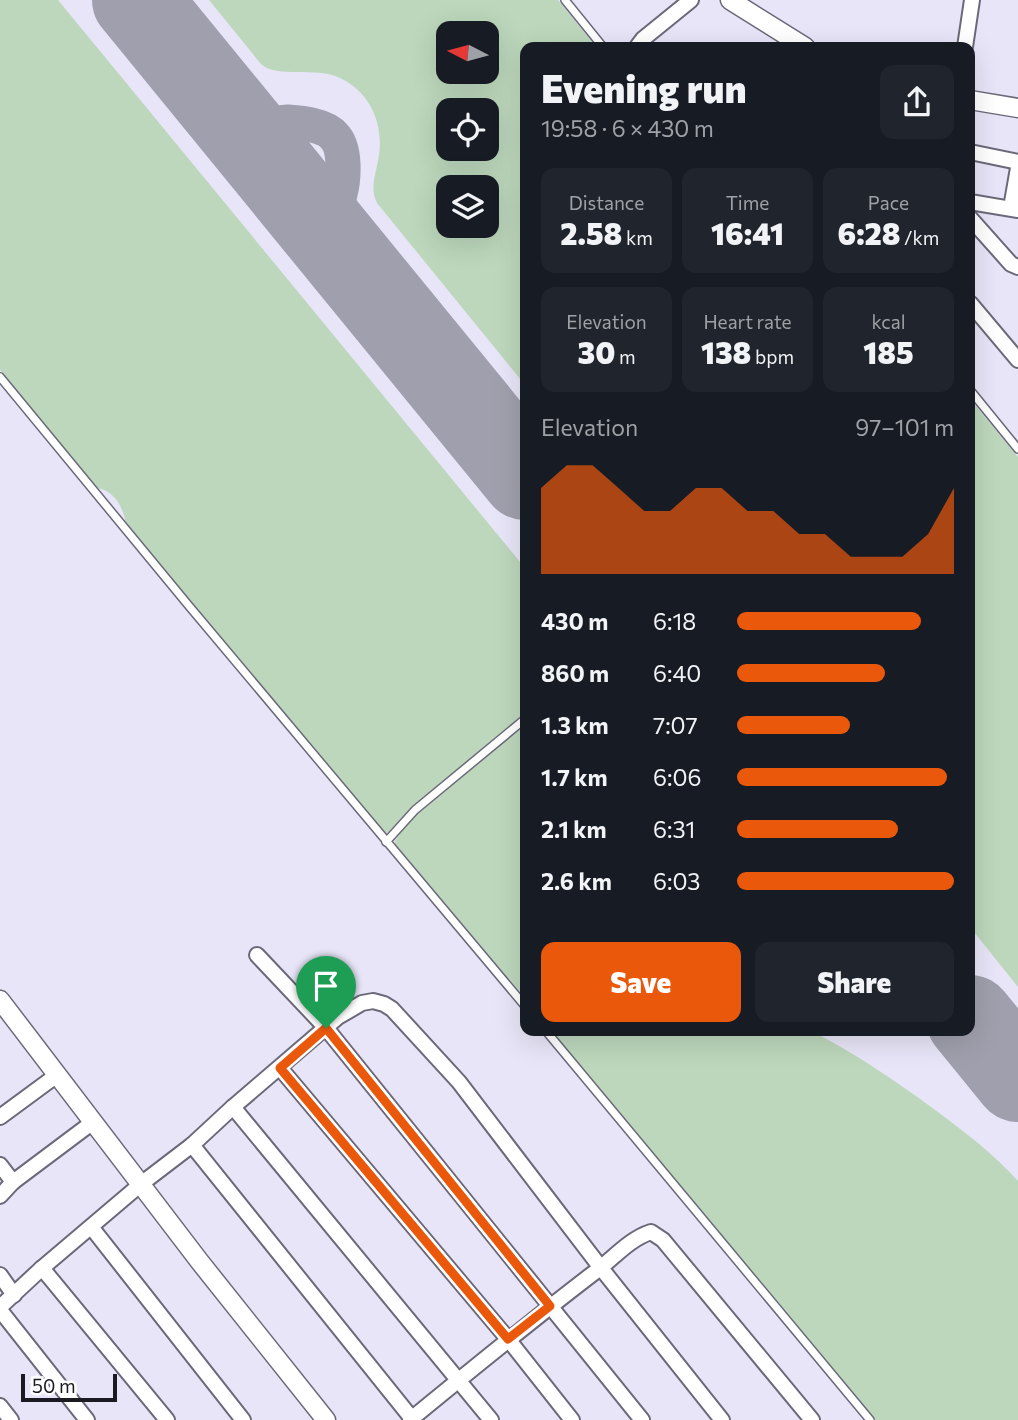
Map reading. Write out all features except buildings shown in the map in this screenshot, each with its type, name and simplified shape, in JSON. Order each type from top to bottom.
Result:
[{"type":"street","points":[[640,42],[691,0]]},
{"type":"street","points":[[730,0],[797,42]]},
{"type":"street","points":[[965,42],[971,0]]},
{"type":"street","points":[[975,101],[1018,108]]},
{"type":"street","points":[[975,153],[1018,162]]},
{"type":"street","points":[[975,203],[1015,209],[1018,168]]},
{"type":"street","points":[[975,223],[1012,264],[1018,267]]},
{"type":"street","points":[[975,309],[1018,360]]},
{"type":"street","points":[[257,955],[326,1028],[642,1420]]},
{"type":"street","points":[[0,1000],[200,1262],[326,1420]]},
{"type":"street","points":[[87,1420],[0,1308],[42,1268],[141,1184],[192,1145],[338,1017],[362,1003],[373,1002],[392,1009],[459,1082],[601,1268],[722,1420]]},
{"type":"street","points":[[280,1068],[508,1339],[572,1420]]},
{"type":"street","points":[[0,1117],[57,1075]]},
{"type":"street","points":[[233,1107],[491,1420]]},
{"type":"street","points":[[0,1196],[13,1182],[93,1122]]},
{"type":"street","points":[[192,1145],[411,1419],[550,1306],[640,1236],[651,1231],[663,1240],[812,1420]]},
{"type":"street","points":[[0,1165],[13,1182]]},
{"type":"street","points":[[92,1228],[243,1420]]},
{"type":"street","points":[[42,1268],[167,1420]]},
{"type":"street","points":[[0,1275],[14,1295]]},
{"type":"street","points":[[0,1406],[11,1420]]},
{"type":"lane","points":[[565,0],[599,42]]},
{"type":"lane","points":[[0,377],[520,1000]]},
{"type":"lane","points":[[975,396],[1018,449]]},
{"type":"lane","points":[[386,842],[415,810],[520,723]]},
{"type":"lane","points":[[549,1036],[870,1420]]},
{"type":"green space","points":[[0,0],[58,0],[520,562],[520,719],[408,811],[387,833],[383,831],[126,524],[123,512],[113,496],[97,488],[0,370]]},
{"type":"green space","points":[[209,0],[558,0],[592,42],[520,42],[520,379],[377,203],[373,188],[380,136],[374,112],[368,102],[351,84],[340,78],[320,73],[277,71],[261,64]]},
{"type":"green space","points":[[975,405],[1018,457],[1018,987],[975,933]]},
{"type":"green space","points":[[520,727],[520,992],[395,844],[403,829],[427,804]]},
{"type":"green space","points":[[556,1036],[821,1036],[888,1076],[931,1107],[998,1160],[1018,1181],[1018,1420],[875,1420]]},
{"type":"taxiway","points":[[288,122],[325,129],[334,136],[341,148],[342,180],[330,225],[330,236],[305,214],[260,183],[247,165],[246,154],[258,132],[272,124],[288,122]]},
{"type":"runway","points":[[136,0],[520,470]]},
{"type":"runway","points":[[975,1025],[1018,1078]]},
{"type":"route","points":[[326,1028],[550,1306],[508,1339],[280,1068],[326,1028]]}]
